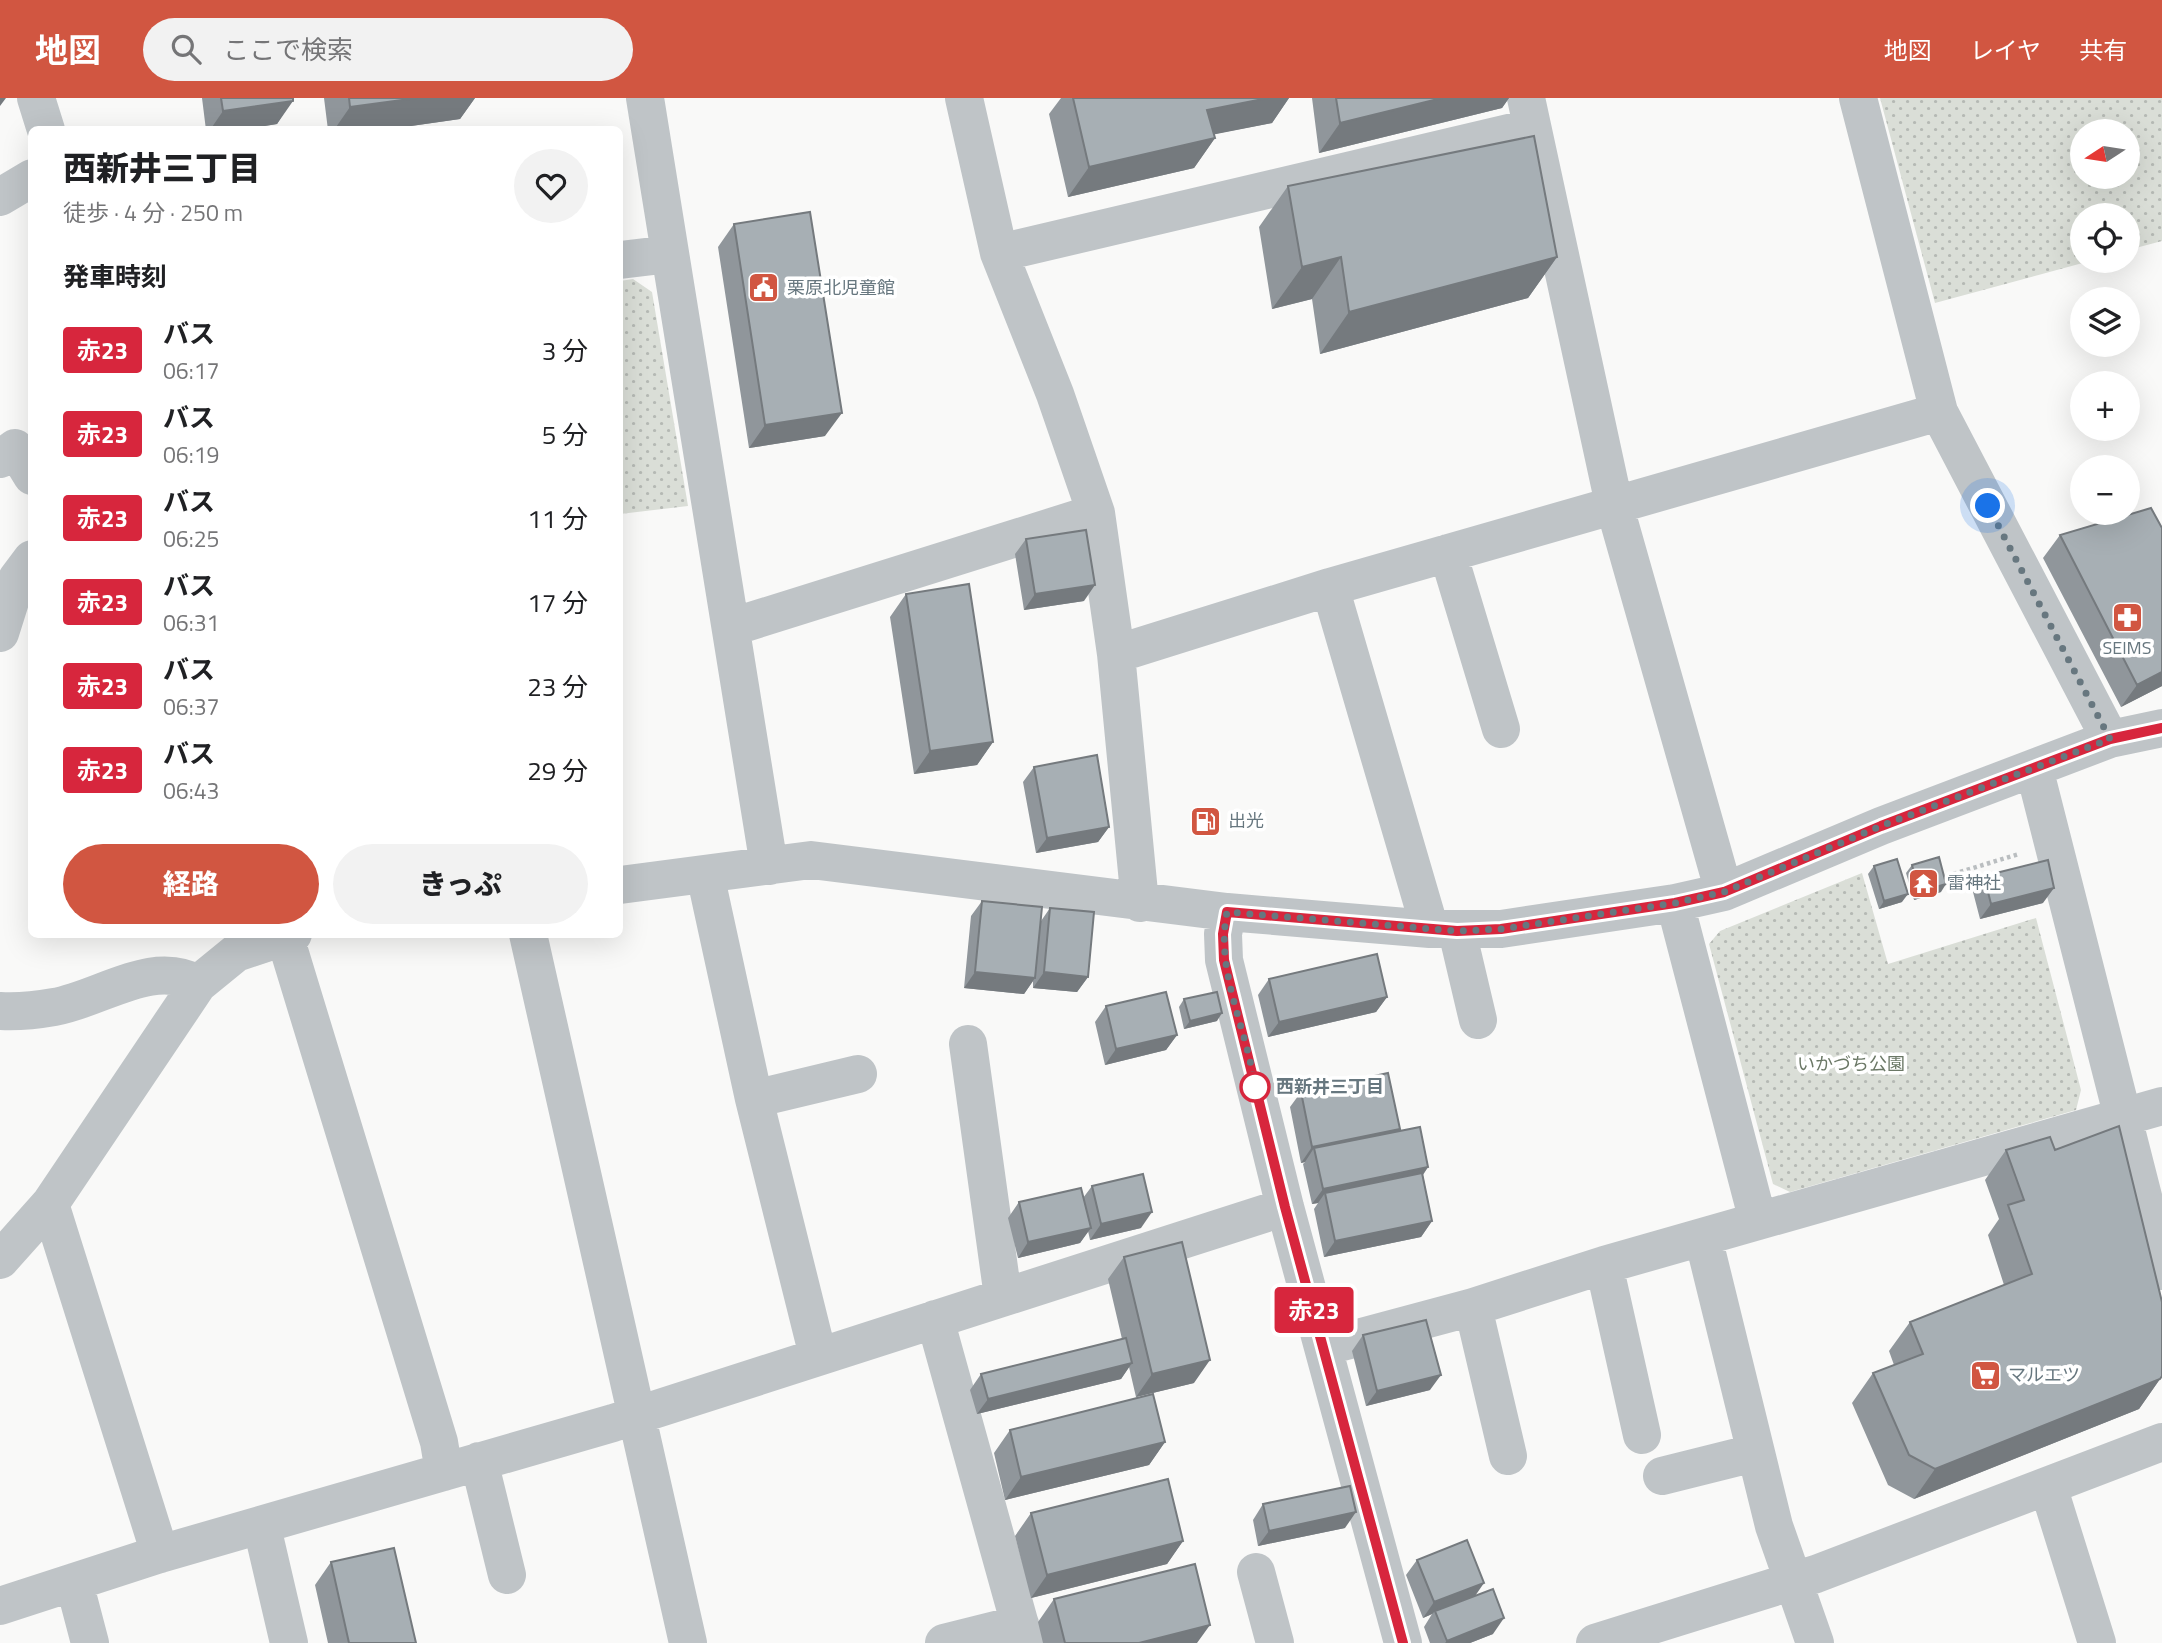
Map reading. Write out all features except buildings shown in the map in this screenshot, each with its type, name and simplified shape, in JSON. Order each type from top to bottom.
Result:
[{"type":"street","points":[[36,98],[45,126]]},
{"type":"street","points":[[645,98],[769,866]]},
{"type":"street","points":[[964,98],[999,253],[1055,394],[1096,513],[1116,654],[1140,903]]},
{"type":"street","points":[[1858,98],[1939,412],[2110,739]]},
{"type":"street","points":[[999,253],[1528,113],[1614,503],[1724,892]]},
{"type":"street","points":[[0,197],[28,180]]},
{"type":"street","points":[[623,260],[670,254]]},
{"type":"street","points":[[1116,654],[1614,503],[1939,412]]},
{"type":"street","points":[[0,459],[15,448],[28,469]]},
{"type":"street","points":[[732,627],[1096,513]]},
{"type":"street","points":[[1448,553],[1501,729]]},
{"type":"street","points":[[1,623],[16,579],[28,564]]},
{"type":"street","points":[[1330,587],[1443,930],[1478,1020]]},
{"type":"street","points":[[623,885],[811,860],[1227,912],[1443,930],[1501,929],[1675,903],[1724,892],[1881,826],[2110,739],[2162,728]]},
{"type":"street","points":[[2034,768],[2162,1271]]},
{"type":"street","points":[[705,874],[754,1098],[818,1356]]},
{"type":"street","points":[[1675,903],[1758,1221]]},
{"type":"street","points":[[1227,912],[1223,934],[1224,960],[1285,1207],[1403,1643]]},
{"type":"street","points":[[0,1260],[50,1203],[198,984],[236,953],[283,938]]},
{"type":"street","points":[[290,938],[439,1442],[461,1467],[507,1575]]},
{"type":"street","points":[[529,938],[688,1643]]},
{"type":"street","points":[[0,1011],[55,1007],[148,976],[182,975],[198,984]]},
{"type":"street","points":[[968,1044],[1003,1297]]},
{"type":"street","points":[[754,1098],[858,1074]]},
{"type":"street","points":[[1324,1347],[1474,1307],[1604,1265],[2162,1106]]},
{"type":"street","points":[[50,1203],[160,1554]]},
{"type":"street","points":[[0,1606],[160,1554],[262,1527],[636,1416],[1285,1207]]},
{"type":"street","points":[[1703,1237],[1754,1453],[1791,1582],[1815,1643]]},
{"type":"street","points":[[1604,1265],[1643,1435]]},
{"type":"street","points":[[1474,1307],[1508,1456]]},
{"type":"street","points":[[935,1319],[1023,1634],[944,1643]]},
{"type":"street","points":[[1595,1643],[1791,1582],[2162,1442]]},
{"type":"street","points":[[1662,1476],[1754,1453]]},
{"type":"street","points":[[2048,1486],[2097,1643]]},
{"type":"street","points":[[262,1527],[289,1643]]},
{"type":"street","points":[[1256,1572],[1275,1643]]},
{"type":"street","points":[[74,1581],[90,1643]]},
{"type":"path","points":[[1940,878],[2028,852]]},
{"type":"green space","points":[[1880,98],[2162,98],[2162,241],[2140,247],[2140,203],[2070,203],[2070,266],[1935,303]]},
{"type":"green space","points":[[633,279],[652,292],[688,506],[623,514],[623,281]]},
{"type":"green space","name":"いかづち公園","points":[[1862,873],[1888,964],[2036,918],[2081,1090],[2076,1110],[1790,1192],[1773,1184],[1709,944],[1720,931]]},
{"type":"bus line","name":"赤23","points":[[1403,1643],[1285,1207],[1224,960],[1223,934],[1227,912],[1457,931],[1501,929],[1675,903],[1724,892],[1881,826],[2110,739],[2162,728]]},
{"type":"place","name":"栗原北児童館","points":[[764,288]]},
{"type":"place","name":"SEIMS","points":[[2127,617]]},
{"type":"place","name":"出光","points":[[1205,821]]},
{"type":"place","name":"雷神社","points":[[1924,883]]},
{"type":"place","name":"西新井三丁目","points":[[1255,1087]]},
{"type":"place","name":"マルエツ","points":[[1985,1375]]},
{"type":"route","points":[[1255,1087],[1224,960],[1223,934],[1227,912],[1457,931],[1501,929],[1675,903],[1724,892],[1881,826],[2110,739],[1988,506]]}]
